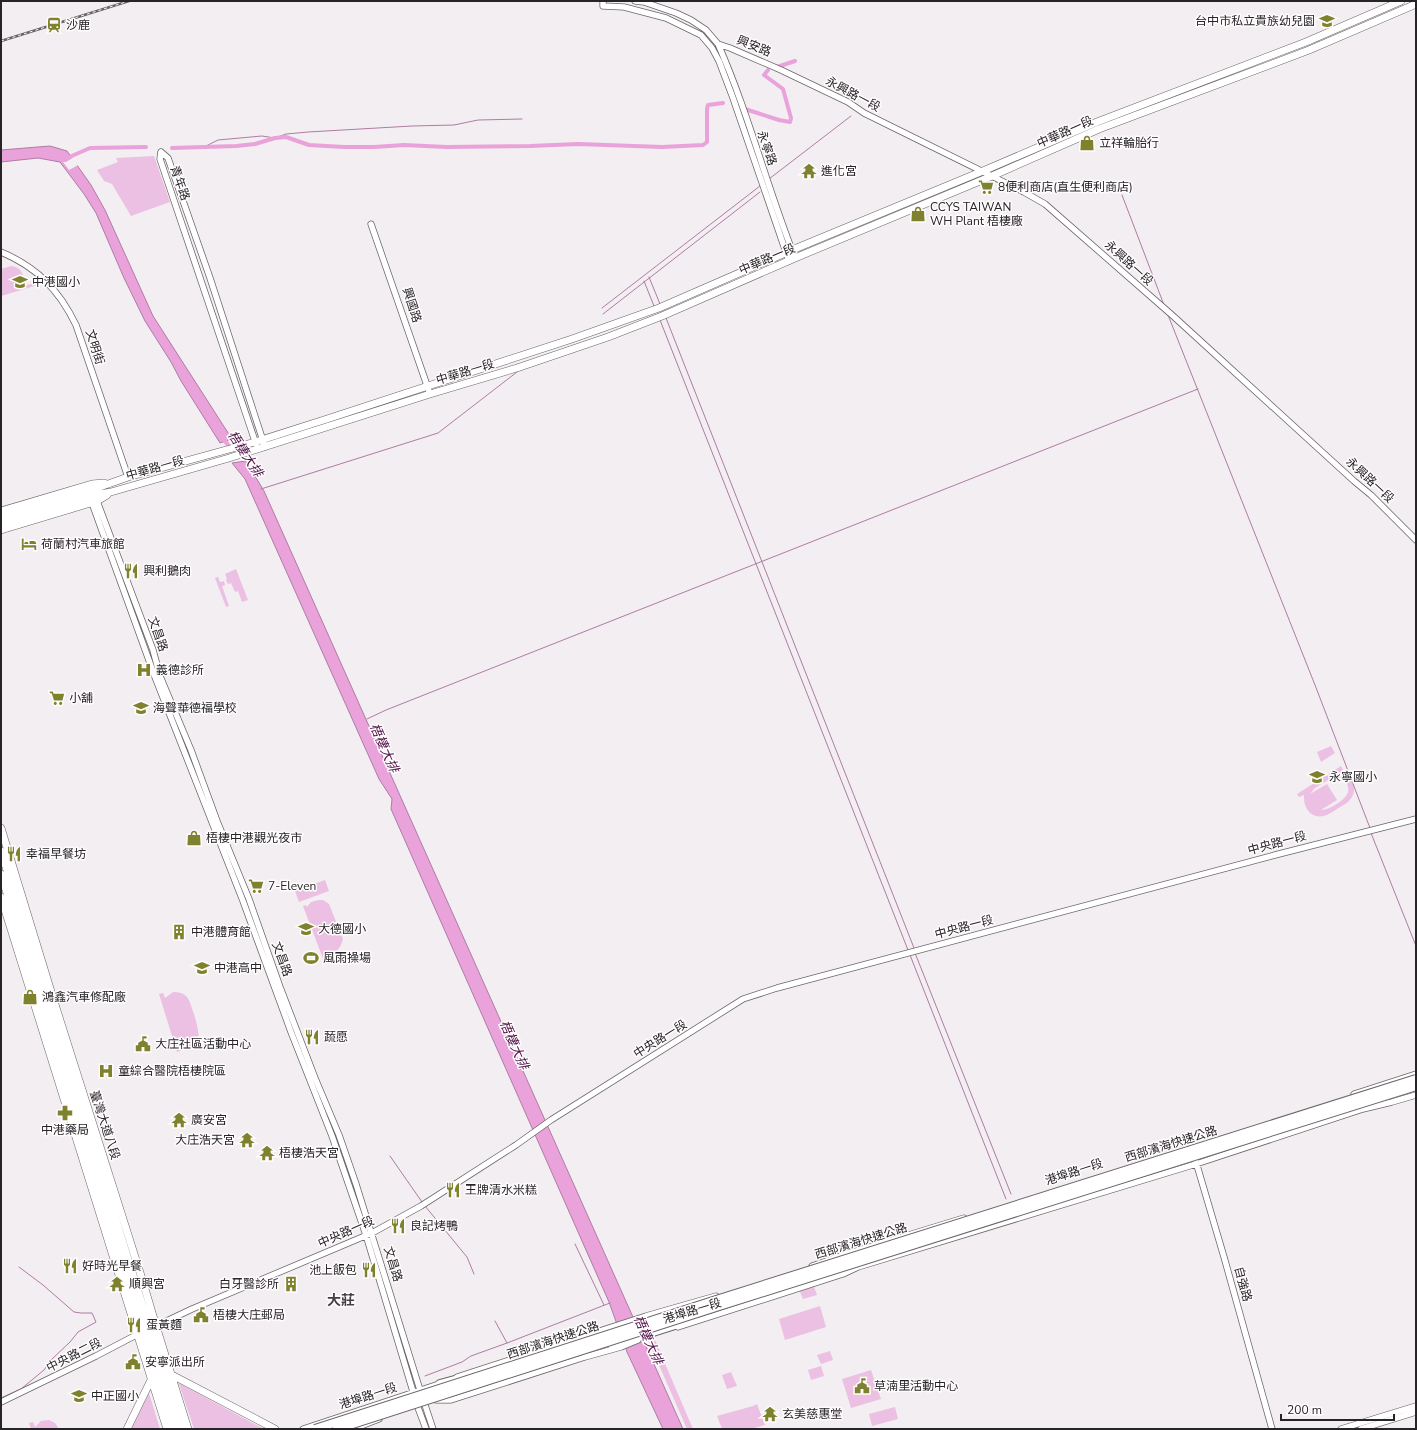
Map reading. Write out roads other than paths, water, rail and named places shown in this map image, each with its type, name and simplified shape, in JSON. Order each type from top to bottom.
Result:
[{"type":"highway","name":"西部濱海快速公路","points":[[337,1429],[715,1304],[1416,1079]]},
{"type":"highway","name":"西部濱海快速公路","points":[[315,1429],[1416,1086]]},
{"type":"highway","points":[[440,1384],[703,1301],[715,1304]]},
{"type":"highway","points":[[440,1399],[678,1324],[715,1304]]},
{"type":"main road","name":"中華路一段","points":[[71,499],[108,483],[259,441],[572,339],[659,308],[789,251],[1097,122],[1306,42],[1401,1]]},
{"type":"main road","name":"中華路一段","points":[[71,499],[111,492],[257,450],[430,394],[517,368],[608,337],[662,316],[1099,129],[1309,50],[1416,4]]},
{"type":"main road","name":"中華路一段","points":[[1,511],[92,484],[108,483]]},
{"type":"main road","name":"中華路一段","points":[[1,530],[94,502],[111,492]]},
{"type":"main road","points":[[1,517],[71,499]]},
{"type":"main road","points":[[1,524],[71,499]]},
{"type":"main road","name":"臺灣大道八段","points":[[1,828],[54,1003],[142,1279],[151,1380],[167,1429]]},
{"type":"main road","name":"臺灣大道八段","points":[[1,851],[147,1330],[174,1429]]},
{"type":"main road","name":"臺灣大道八段","points":[[1,874],[147,1330]]},
{"type":"main road","name":"臺灣大道八段","points":[[1,897],[147,1330],[168,1375],[188,1429]]},
{"type":"main road","points":[[168,1375],[275,1429]]},
{"type":"main road","name":"臺灣大道八段","points":[[168,1375],[181,1429]]},
{"type":"main road","points":[[127,1429],[151,1380]]},
{"type":"street","name":"興安路","points":[[635,1],[666,9],[691,20],[706,30],[718,44],[782,70]]},
{"type":"street","points":[[603,4],[624,7],[666,18],[701,35],[712,48]]},
{"type":"street","name":"興安路","points":[[712,48],[718,44]]},
{"type":"street","name":"永寧路","points":[[718,44],[727,65],[792,260]]},
{"type":"street","name":"永寧路","points":[[712,48],[719,61],[789,251]]},
{"type":"street","name":"永興路一段","points":[[782,70],[848,102],[864,113],[1034,197],[1053,210],[1172,315],[1265,401],[1322,450],[1371,495],[1416,540]]},
{"type":"street","name":"青年路","points":[[257,450],[259,441],[210,278],[168,158],[161,152],[160,159],[259,441],[265,447]]},
{"type":"street","name":"興國路","points":[[371,224],[430,394]]},
{"type":"street","name":"文明街","points":[[1,252],[24,263],[42,277],[62,300],[69,312],[76,325],[128,477]]},
{"type":"street","name":"文昌路","points":[[94,502],[155,677],[243,901],[291,1032],[369,1234],[417,1391],[424,1403],[433,1429]]},
{"type":"street","name":"中央路一段","points":[[147,1330],[369,1234],[421,1206],[547,1123],[743,999],[785,986],[1416,819]]},
{"type":"street","name":"港埠路一段","points":[[303,1429],[440,1384],[458,1376],[646,1316],[722,1294],[1416,1074]]},
{"type":"street","points":[[1359,1093],[1399,1087],[1416,1082]]},
{"type":"street","points":[[1363,1108],[1399,1087]]},
{"type":"street","name":"港埠路一段","points":[[440,1399],[451,1400],[621,1347],[653,1335],[843,1274],[858,1267],[1196,1164],[1363,1108],[1416,1095]]},
{"type":"street","name":"自強路","points":[[1192,1146],[1272,1429]]},
{"type":"street","name":"港埠路一段","points":[[823,1270],[853,1252]]},
{"type":"street","name":"港埠路一段","points":[[353,1429],[417,1405],[440,1399],[475,1380],[823,1270],[858,1267]]},
{"type":"street","name":"中央路二段","points":[[1,1402],[147,1330]]},
{"type":"street","name":"港埠路一段","points":[[440,1384],[475,1380]]},
{"type":"street","name":"文昌路","points":[[417,1391],[417,1405],[426,1429]]},
{"type":"street","points":[[1341,1429],[1416,1406]]},
{"type":"street","points":[[1361,1429],[1416,1412]]},
{"type":"waterway","points":[[777,67],[795,61]]},
{"type":"waterway","points":[[745,109],[790,122],[791,118],[783,89],[764,75],[768,70]]},
{"type":"waterway","points":[[172,148],[236,146],[255,144],[275,138],[286,137],[309,145],[344,147],[404,145],[447,147],[530,146],[578,144],[662,147],[703,145],[707,142],[708,105],[723,103]]},
{"type":"waterway","points":[[769,179],[851,116]]},
{"type":"waterway","points":[[204,147],[218,140],[262,136],[275,138],[286,134],[308,132],[454,125],[478,120],[522,119]]},
{"type":"waterway","points":[[67,158],[90,148],[146,147]]},
{"type":"waterway","points":[[602,308],[760,186]]},
{"type":"waterway","points":[[603,314],[760,192]]},
{"type":"waterway","points":[[1122,195],[1164,305]]},
{"type":"waterway","points":[[649,277],[660,304]]},
{"type":"waterway","points":[[644,281],[654,306]]},
{"type":"waterway","points":[[1168,315],[1315,685],[1370,828]]},
{"type":"waterway","points":[[666,318],[914,948]]},
{"type":"waterway","points":[[660,320],[908,950]]},
{"type":"waterway","points":[[261,489],[438,433],[517,372]]},
{"type":"waterway","points":[[367,719],[386,710],[1198,389]]},
{"type":"waterway","name":"梧棲大排","points":[[222,437],[231,449]]},
{"type":"waterway","points":[[1371,833],[1416,946]]},
{"type":"waterway","points":[[915,953],[1011,1194]]},
{"type":"waterway","points":[[910,955],[1006,1199]]},
{"type":"waterway","points":[[390,1156],[422,1202]]},
{"type":"waterway","points":[[425,1206],[467,1257],[474,1274]]},
{"type":"waterway","points":[[575,1244],[604,1305]]},
{"type":"waterway","points":[[1,1398],[21,1389],[44,1370],[52,1359],[78,1332],[96,1322],[92,1313],[74,1312],[43,1285],[19,1267]]},
{"type":"waterway","points":[[425,1376],[462,1362],[471,1356],[610,1303]]},
{"type":"waterway","points":[[495,1321],[507,1343]]},
{"type":"railway","points":[[1,41],[129,1]]},
{"type":"place","name":"台中市私立貴族幼兒園","points":[[1327,21]]},
{"type":"place","name":"沙鹿","points":[[54,25]]},
{"type":"place","name":"立祥輪胎行","points":[[1087,143]]},
{"type":"place","name":"進化宮","points":[[809,171]]},
{"type":"place","name":"8便利商店(直生便利商店)","points":[[986,187]]},
{"type":"place","name":"CCYS TAIWAN WH Plant 梧棲廠","points":[[918,214]]},
{"type":"place","name":"中港國小","points":[[20,282]]},
{"type":"place","name":"荷蘭村汽車旅館","points":[[29,544]]},
{"type":"place","name":"興利鵝肉","points":[[131,571]]},
{"type":"place","name":"義德診所","points":[[144,670]]},
{"type":"place","name":"小舖","points":[[57,698]]},
{"type":"place","name":"海聲華德福學校","points":[[141,708]]},
{"type":"place","name":"永寧國小","points":[[1317,777]]},
{"type":"place","name":"梧棲中港觀光夜市","points":[[194,838]]},
{"type":"place","name":"幸福早餐坊","points":[[14,854]]},
{"type":"place","name":"7-Eleven","points":[[256,886]]},
{"type":"place","name":"大德國小","points":[[306,929]]},
{"type":"place","name":"中港體育館","points":[[179,932]]},
{"type":"place","name":"風雨操場","points":[[311,958]]},
{"type":"place","name":"中港高中","points":[[202,968]]},
{"type":"place","name":"鴻鑫汽車修配廠","points":[[30,997]]},
{"type":"place","name":"蔬愿","points":[[312,1037]]},
{"type":"place","name":"大庄社區活動中心","points":[[143,1044]]},
{"type":"place","name":"童綜合醫院梧棲院區","points":[[106,1071]]},
{"type":"place","name":"中港藥局","points":[[65,1113]]},
{"type":"place","name":"廣安宮","points":[[179,1120]]},
{"type":"place","name":"大庄浩天宮","points":[[247,1140]]},
{"type":"place","name":"梧棲浩天宮","points":[[267,1153]]},
{"type":"place","name":"王牌清水米糕","points":[[453,1190]]},
{"type":"place","name":"良記烤鴨","points":[[398,1226]]},
{"type":"place","name":"好時光早餐","points":[[70,1266]]},
{"type":"place","name":"池上飯包","points":[[369,1270]]},
{"type":"place","name":"順興宮","points":[[117,1284]]},
{"type":"place","name":"白牙醫診所","points":[[291,1284]]},
{"type":"place","name":"梧棲大庄郵局","points":[[201,1315]]},
{"type":"place","name":"蛋黃麵","points":[[134,1325]]},
{"type":"place","name":"安寧派出所","points":[[133,1362]]},
{"type":"place","name":"草湳里活動中心","points":[[862,1386]]},
{"type":"place","name":"中正國小","points":[[79,1396]]},
{"type":"place","name":"玄美慈惠堂","points":[[770,1414]]},
{"type":"district","name":"大莊","points":[[341,1300]]}]
